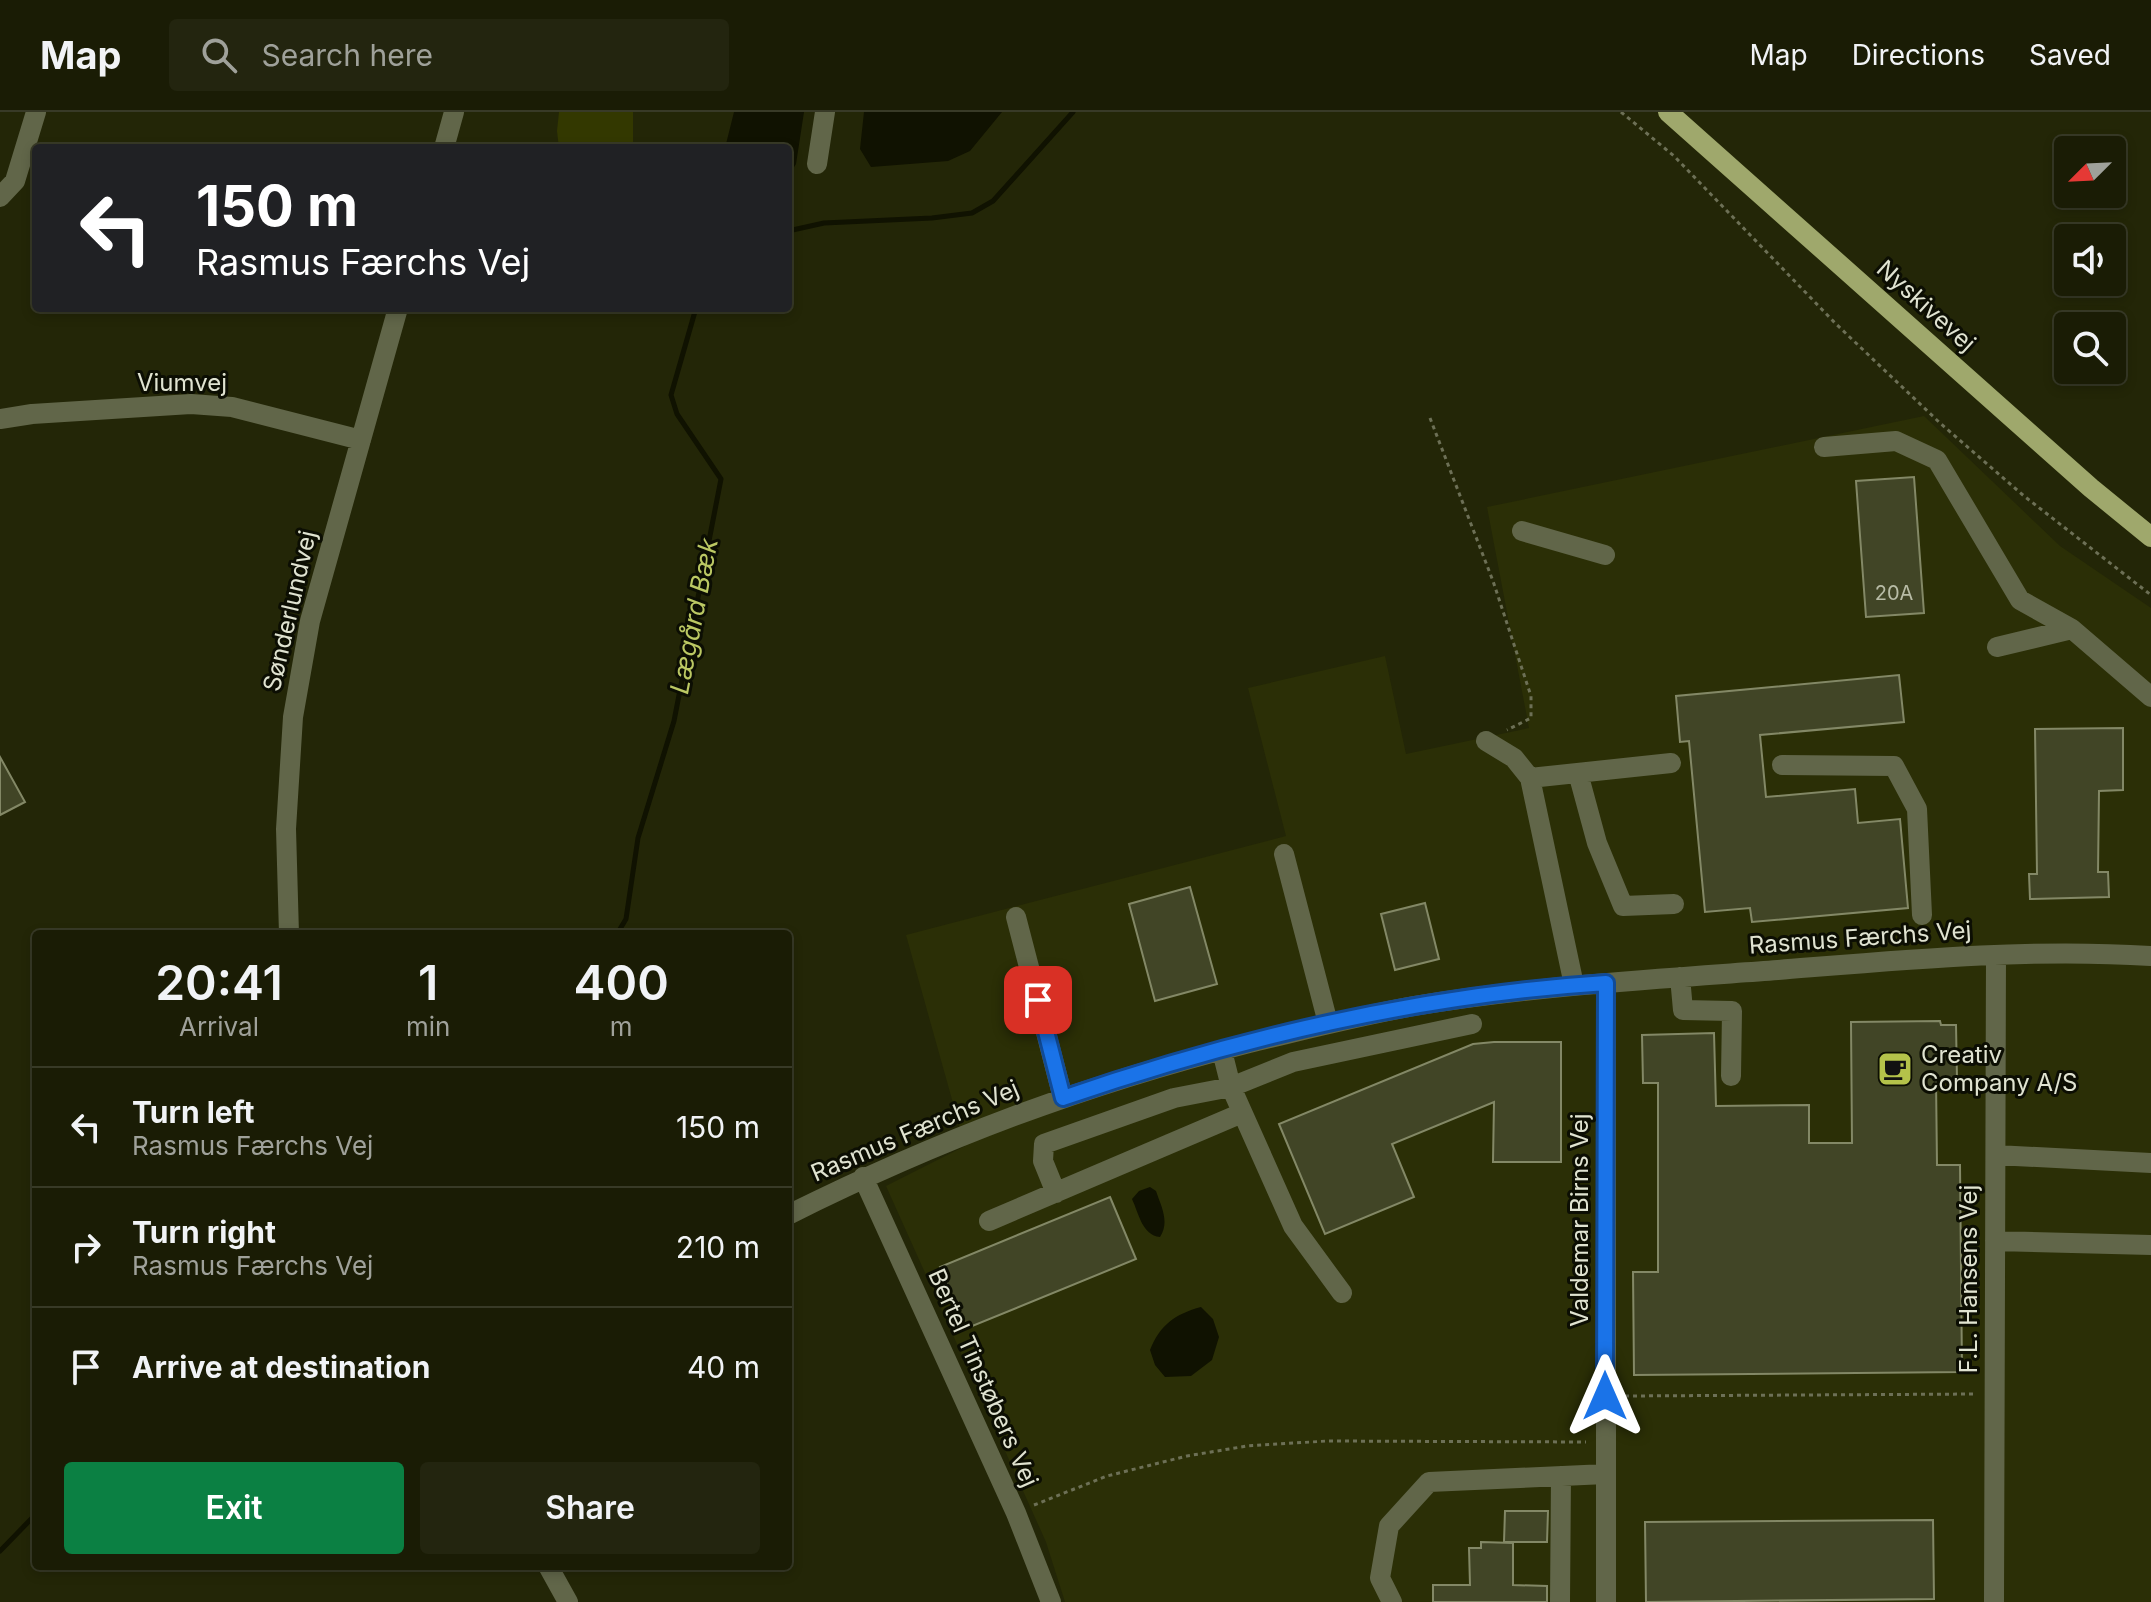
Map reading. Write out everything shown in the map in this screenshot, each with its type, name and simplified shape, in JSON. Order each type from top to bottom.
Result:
[{"type":"main road","name":"Nyskivevej","points":[[1668,112],[2091,488],[2151,537]]},
{"type":"street","points":[[0,197],[15,181],[36,112]]},
{"type":"street","points":[[445,144],[454,112]]},
{"type":"street","points":[[817,164],[825,112]]},
{"type":"street","name":"Sønderlundvej","points":[[289,930],[286,829],[293,717],[310,621],[397,312]]},
{"type":"street","name":"Viumvej","points":[[0,419],[32,414],[191,404],[232,407],[361,440]]},
{"type":"street","points":[[1824,447],[1896,441],[1937,460],[2020,600],[2072,629],[2151,697]]},
{"type":"street","points":[[1522,531],[1605,555]]},
{"type":"street","points":[[1997,647],[2072,629]]},
{"type":"street","points":[[1486,741],[1514,758],[1530,778],[1574,985]]},
{"type":"street","points":[[1530,778],[1671,763]]},
{"type":"street","points":[[1782,765],[1894,766],[1917,809],[1922,915]]},
{"type":"street","points":[[1578,773],[1597,843],[1623,906],[1674,904]]},
{"type":"street","points":[[1284,854],[1328,1023]]},
{"type":"street","points":[[1016,917],[1063,1098]]},
{"type":"street","name":"Rasmus Færchs Vej","points":[[792,1213],[863,1177],[987,1125],[1063,1098],[1174,1062],[1328,1023],[1412,1007],[1574,985],[2015,953],[2151,956]]},
{"type":"street","name":"F.L. Hansens Vej","points":[[1994,1602],[1996,956]]},
{"type":"street","points":[[1680,977],[1683,1010],[1732,1011],[1731,1076]]},
{"type":"street","name":"Valdemar Birns Vej","points":[[1606,983],[1606,1602]]},
{"type":"street","points":[[1056,1193],[1043,1161],[1044,1144],[1174,1098],[1231,1087],[1293,1062],[1472,1024]]},
{"type":"street","points":[[1222,1051],[1231,1087],[1293,1226],[1342,1293]]},
{"type":"street","points":[[989,1221],[1242,1113]]},
{"type":"street","points":[[1996,1155],[2151,1163]]},
{"type":"street","name":"Bertel Tinstøbers Vej","points":[[863,1177],[1016,1513],[1051,1602]]},
{"type":"street","points":[[1995,1241],[2151,1245]]},
{"type":"street","points":[[1392,1602],[1380,1578],[1389,1526],[1429,1482],[1606,1474]]},
{"type":"street","points":[[1560,1602],[1561,1476]]},
{"type":"street","points":[[550,1570],[568,1602]]},
{"type":"path","points":[[1621,112],[1674,156],[1836,324],[1940,423],[2024,496],[2151,595]]},
{"type":"path","points":[[1430,418],[1493,581],[1531,696],[1531,718],[1486,741]]},
{"type":"path","points":[[1605,1396],[1994,1394]]},
{"type":"path","points":[[1016,1513],[1107,1476],[1187,1456],[1247,1446],[1327,1441],[1605,1442]]},
{"type":"shaded area","points":[[559,112],[633,112],[633,144],[559,144]]},
{"type":"shaded area","points":[[734,112],[804,112],[796,164],[792,170],[792,144],[726,144]]},
{"type":"shaded area","points":[[864,112],[1002,112],[970,151],[948,161],[871,167],[860,149]]},
{"type":"shaded area","points":[[1924,416],[2060,546],[2151,608],[2151,1602],[1065,1602],[1046,1542],[886,1186],[965,1146],[906,935],[1286,836],[1248,688],[1385,656],[1406,754],[1529,728],[1487,507]]},
{"type":"shaded area","points":[[1150,1187],[1156,1191],[1164,1214],[1160,1237],[1145,1228],[1132,1199],[1139,1191]]},
{"type":"shaded area","points":[[1201,1307],[1213,1319],[1219,1337],[1212,1360],[1191,1376],[1165,1377],[1155,1365],[1150,1350],[1154,1341],[1170,1322],[1183,1313]]},
{"type":"building","points":[[1914,477],[1924,613],[1866,617],[1856,481]]},
{"type":"building","points":[[1899,675],[1904,722],[1760,735],[1766,797],[1855,789],[1858,823],[1900,819],[1908,908],[1752,922],[1750,908],[1705,912],[1689,741],[1680,742],[1676,696]]},
{"type":"building","points":[[2123,728],[2123,790],[2099,791],[2098,872],[2108,872],[2109,897],[2030,899],[2029,874],[2037,874],[2035,729]]},
{"type":"building","points":[[0,757],[25,802],[0,815]]},
{"type":"building","points":[[1190,887],[1217,984],[1155,1001],[1129,904]]},
{"type":"building","points":[[1425,903],[1439,959],[1395,970],[1381,914]]},
{"type":"building","points":[[1940,1021],[1941,1025],[1956,1025],[1957,1079],[1936,1079],[1937,1165],[1960,1165],[1962,1372],[1634,1375],[1633,1272],[1658,1272],[1658,1083],[1643,1083],[1642,1035],[1714,1033],[1716,1106],[1809,1105],[1809,1143],[1852,1143],[1851,1022]]},
{"type":"building","points":[[1561,1042],[1561,1162],[1493,1162],[1494,1102],[1392,1144],[1414,1197],[1325,1234],[1279,1124],[1473,1044]]},
{"type":"building","points":[[1110,1197],[1136,1259],[965,1329],[940,1267]]},
{"type":"building","points":[[1505,1511],[1548,1511],[1547,1542],[1504,1542]]},
{"type":"building","points":[[1933,1520],[1934,1599],[1646,1602],[1645,1522]]},
{"type":"building","points":[[1481,1542],[1513,1543],[1513,1585],[1547,1586],[1547,1602],[1433,1602],[1433,1585],[1470,1585],[1469,1548],[1481,1548]]},
{"type":"waterway","name":"Lægård Bæk","points":[[792,230],[824,223],[972,213],[993,201],[1073,112]]},
{"type":"waterway","name":"Lægård Bæk","points":[[619,930],[626,919],[638,838],[674,721],[721,479],[677,414],[671,395],[695,312]]},
{"type":"waterway","name":"Lægård Bæk","points":[[0,1551],[32,1518]]},
{"type":"place","name":"Creativ Company A/S","points":[[1895,1069]]},
{"type":"route","points":[[1038,1000],[1063,1098],[1187,1058],[1328,1023],[1494,995],[1606,983],[1605,1396]]}]
